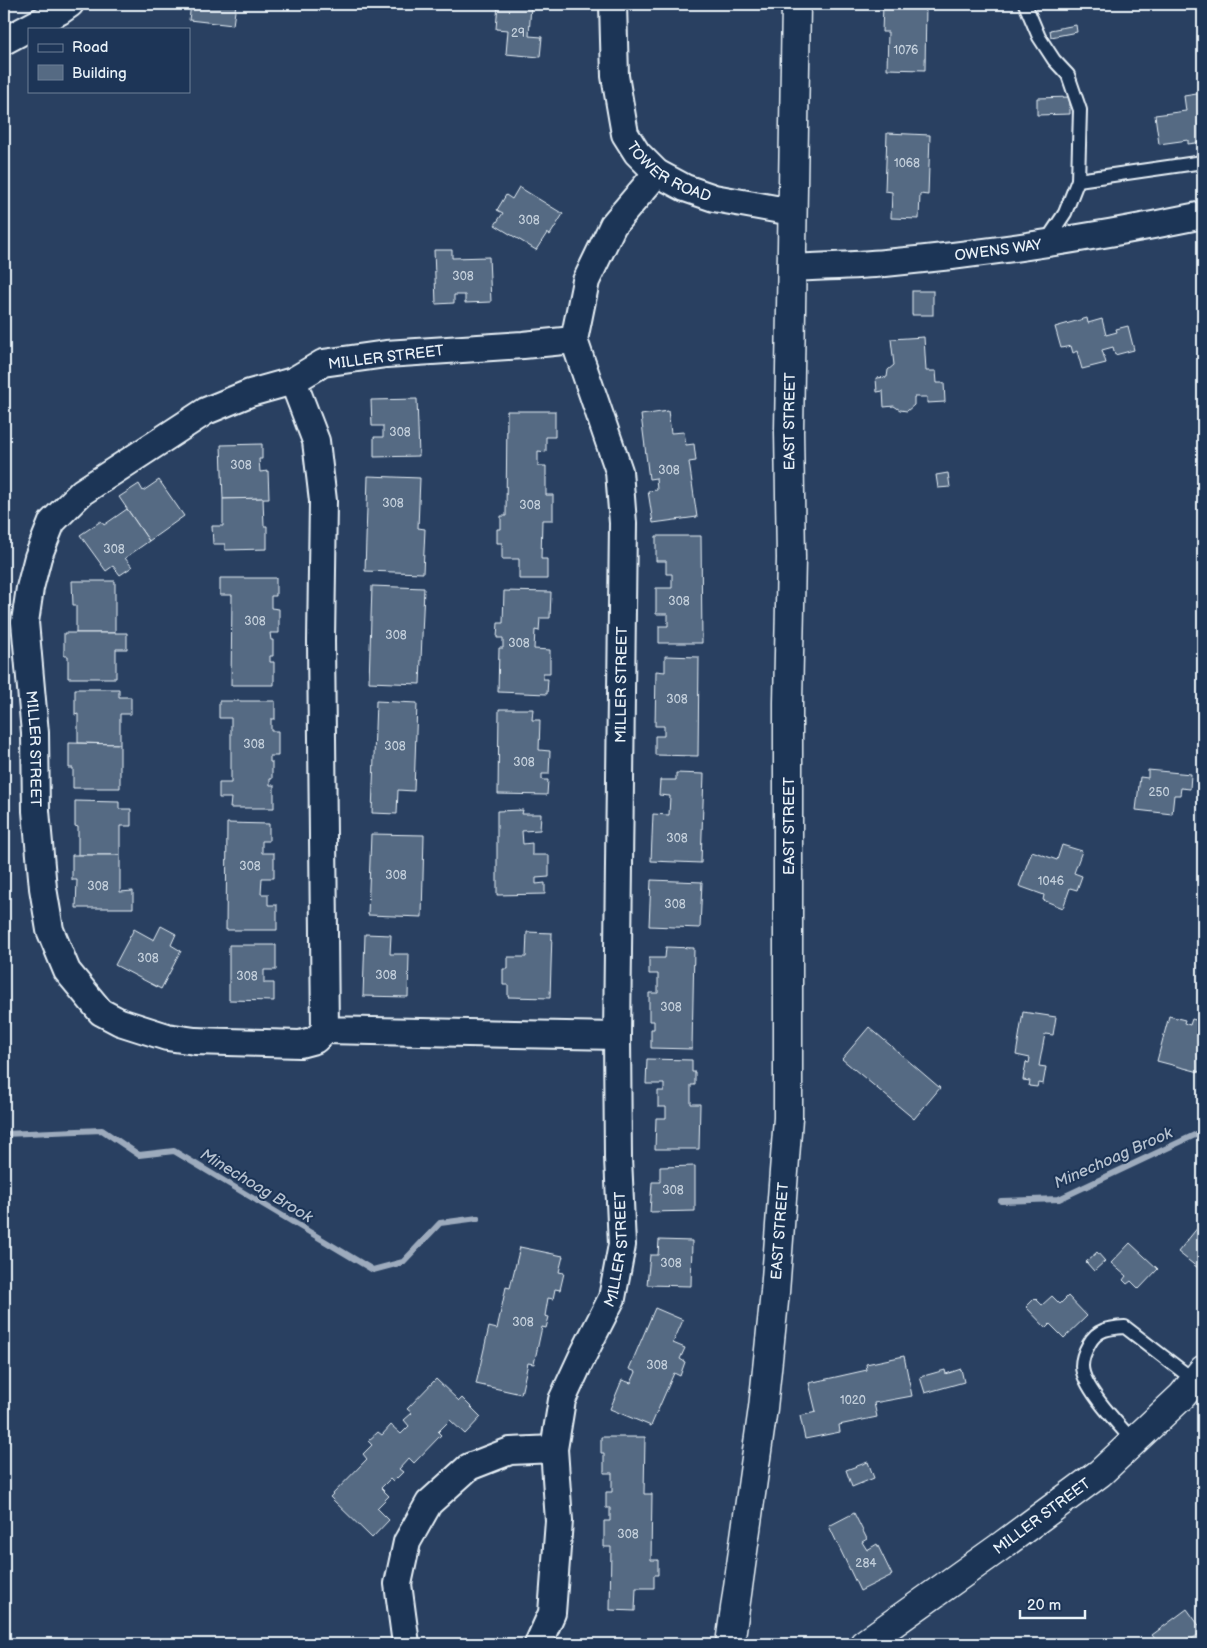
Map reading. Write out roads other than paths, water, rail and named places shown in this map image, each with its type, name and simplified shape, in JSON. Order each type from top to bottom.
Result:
[{"type":"main road","name":"EAST STREET","points":[[730,1644],[763,1408],[775,1292],[788,1118],[791,268],[796,4]]},
{"type":"main road","name":"MILLER STREET","points":[[864,1644],[1100,1473],[1182,1396],[1199,1375]]},
{"type":"street","points":[[28,28],[70,4]]},
{"type":"street","name":"TOWER ROAD","points":[[613,4],[615,76],[625,134],[637,153],[657,173],[685,188],[714,198],[792,212]]},
{"type":"street","points":[[4,41],[28,28]]},
{"type":"street","points":[[574,340],[586,281],[613,225],[657,173]]},
{"type":"street","name":"OWENS WAY","points":[[791,268],[884,263],[1044,244],[1136,229],[1203,215]]},
{"type":"street","name":"MILLER STREET","points":[[324,1030],[315,1040],[300,1044],[195,1041],[167,1037],[120,1022],[101,1012],[67,971],[50,930],[43,888],[36,811],[35,733],[25,622],[30,588],[38,557],[52,522],[82,492],[206,411],[250,393],[293,381],[324,363],[386,354],[574,340],[619,471],[623,523],[617,1036],[618,1158],[622,1245],[612,1298],[562,1400],[554,1449],[559,1521],[552,1612],[538,1644]]},
{"type":"street","points":[[293,381],[316,441],[323,501],[321,651],[324,1030],[617,1036]]},
{"type":"street","points":[[406,1644],[398,1584],[407,1542],[429,1503],[469,1467],[510,1451],[554,1449]]},
{"type":"lane","points":[[1025,4],[1039,37],[1054,60],[1068,75],[1080,110],[1078,180],[1065,213],[1044,244]]},
{"type":"lane","points":[[1078,180],[1203,162]]},
{"type":"lane","points":[[1134,1442],[1086,1382],[1082,1367],[1084,1353],[1094,1335],[1110,1328],[1125,1327],[1199,1375]]},
{"type":"waterway","name":"Minechoag Brook","points":[[4,1134],[102,1130],[139,1155],[174,1151],[373,1270],[403,1262],[440,1223],[478,1218]]},
{"type":"waterway","name":"Minechoag Brook","points":[[1001,1201],[1059,1199],[1199,1133],[1203,1135]]}]
